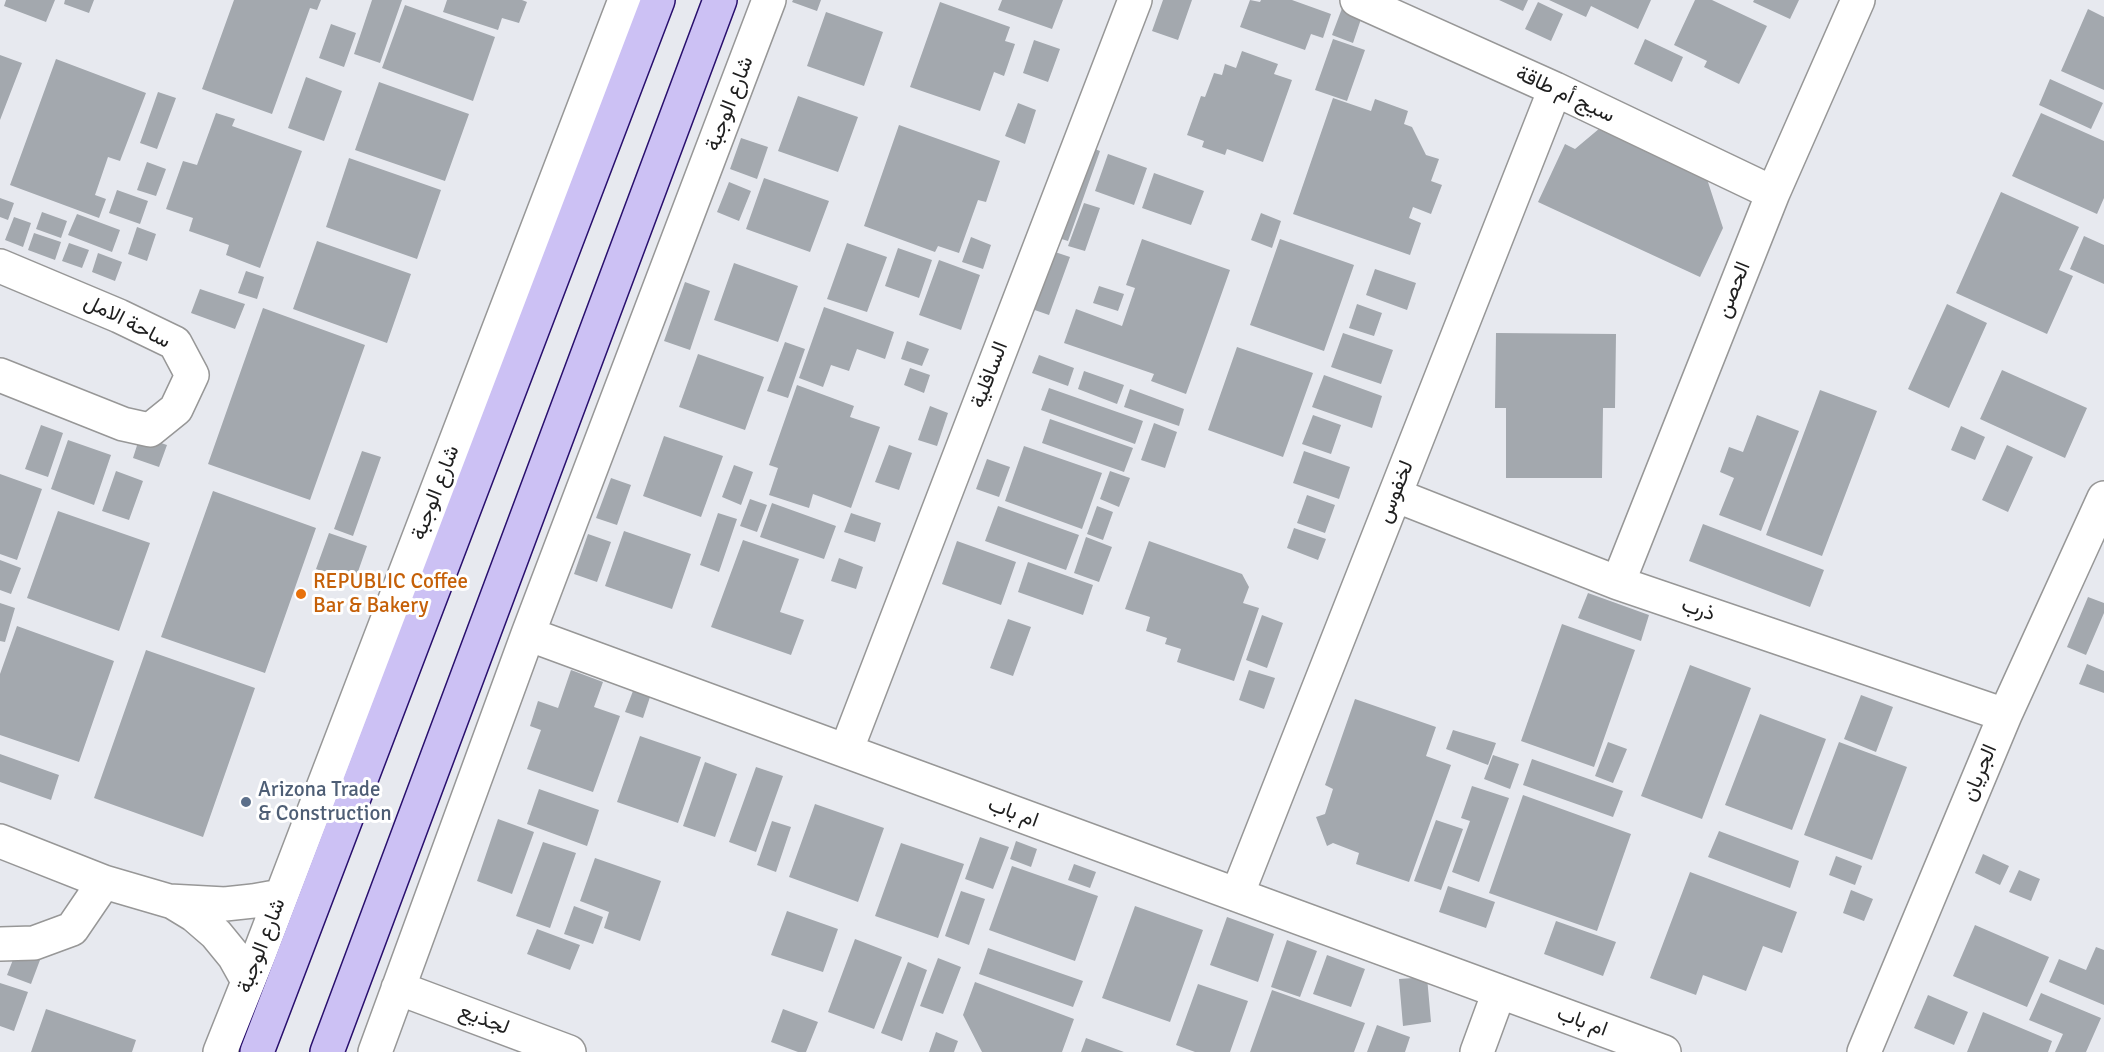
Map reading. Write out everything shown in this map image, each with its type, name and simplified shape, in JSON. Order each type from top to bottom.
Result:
[{"type":"street","name":"شارع الوجبة","points":[[220,1052],[625,0]]},
{"type":"street","name":"شارع الوجبة","points":[[257,1052],[658,0]]},
{"type":"street","points":[[327,1052],[720,0]]},
{"type":"street","name":"شارع الوجبة","points":[[375,1052],[528,634],[769,0]]},
{"type":"street","name":"السافلية","points":[[846,751],[1135,0]]},
{"type":"street","name":"سيج أم طاقة","points":[[1357,0],[1555,89],[1773,193]]},
{"type":"street","name":"الحصن","points":[[1618,583],[1773,193],[1858,0]]},
{"type":"street","name":"لخفوس","points":[[1237,895],[1555,89]]},
{"type":"street","name":"ساحة الامل","points":[[0,266],[24,274],[119,316],[174,343],[192,375],[176,409],[150,430],[123,424],[0,375]]},
{"type":"street","name":"ذرب","points":[[1395,495],[1618,583],[2005,715]]},
{"type":"street","name":"الجريان","points":[[1864,1052],[2005,715],[2104,498]]},
{"type":"street","name":"ام باب","points":[[528,634],[1664,1052]]},
{"type":"street","points":[[0,841],[104,882],[169,900],[225,904],[281,896]]},
{"type":"street","points":[[0,945],[34,943],[72,929],[104,882]]},
{"type":"street","points":[[169,900],[194,915],[216,934],[234,956],[248,981]]},
{"type":"street","name":"لجذيع","points":[[398,987],[569,1052]]},
{"type":"street","points":[[1477,1052],[1499,992]]},
{"type":"building","points":[[6,0],[55,0],[46,22],[4,6]]},
{"type":"building","points":[[65,0],[94,0],[89,13],[64,4]]},
{"type":"building","points":[[234,0],[321,0],[317,10],[310,8],[272,114],[202,89]]},
{"type":"building","points":[[372,0],[402,0],[380,63],[354,54]]},
{"type":"building","points":[[447,0],[522,0],[527,2],[519,23],[502,18],[498,30],[443,12]]},
{"type":"building","points":[[793,0],[821,0],[817,11],[792,2]]},
{"type":"building","points":[[1002,0],[1063,0],[1052,29],[998,10]]},
{"type":"building","points":[[1163,0],[1192,0],[1178,40],[1152,31]]},
{"type":"building","points":[[1250,0],[1260,2],[1261,0],[1292,0],[1331,14],[1323,38],[1311,34],[1305,50],[1240,27]]},
{"type":"building","points":[[1499,0],[1528,0],[1523,11]]},
{"type":"building","points":[[1549,0],[1651,0],[1638,29],[1591,6],[1586,17]]},
{"type":"building","points":[[1695,0],[1712,0],[1767,26],[1739,84],[1704,67],[1707,61],[1674,45]]},
{"type":"building","points":[[1754,0],[1799,0],[1790,19],[1753,2]]},
{"type":"building","points":[[940,2],[1010,27],[1005,41],[1015,44],[1004,76],[994,72],[980,111],[910,87]]},
{"type":"building","points":[[1538,2],[1563,14],[1551,41],[1525,29]]},
{"type":"building","points":[[1344,3],[1364,10],[1353,43],[1332,35]]},
{"type":"building","points":[[405,5],[495,37],[473,101],[382,68]]},
{"type":"building","points":[[2088,9],[2104,17],[2104,90],[2061,71]]},
{"type":"building","points":[[826,12],[883,32],[864,86],[807,66]]},
{"type":"building","points":[[331,24],[356,33],[344,67],[319,58]]},
{"type":"building","points":[[1333,39],[1365,50],[1347,101],[1315,90]]},
{"type":"building","points":[[1645,39],[1683,57],[1672,82],[1634,64]]},
{"type":"building","points":[[1034,40],[1060,49],[1048,82],[1023,73]]},
{"type":"building","points":[[1242,51],[1278,64],[1274,74],[1292,80],[1263,162],[1227,149],[1225,155],[1202,147],[1204,141],[1187,135],[1201,96],[1205,97],[1214,73],[1222,75],[1225,64],[1236,68]]},
{"type":"building","points":[[0,55],[22,63],[0,120]]},
{"type":"building","points":[[56,59],[146,93],[120,161],[108,157],[95,195],[106,199],[99,218],[10,185]]},
{"type":"building","points":[[306,77],[342,91],[324,141],[288,128]]},
{"type":"building","points":[[2050,79],[2103,103],[2091,129],[2039,105]]},
{"type":"building","points":[[379,82],[469,114],[445,181],[355,150]]},
{"type":"building","points":[[158,92],[176,98],[157,149],[140,143]]},
{"type":"building","points":[[798,96],[858,117],[838,172],[778,151]]},
{"type":"building","points":[[1333,98],[1371,111],[1375,99],[1408,111],[1404,124],[1412,127],[1426,155],[1439,159],[1431,181],[1442,185],[1431,214],[1413,207],[1409,218],[1421,223],[1410,255],[1293,214]]},
{"type":"building","points":[[1018,103],[1036,110],[1025,144],[1005,136]]},
{"type":"building","points":[[216,113],[235,119],[232,126],[302,151],[260,268],[226,255],[229,245],[189,231],[193,218],[166,209],[183,161],[197,165]]},
{"type":"building","points":[[2041,113],[2104,141],[2104,198],[2097,214],[2012,176]]},
{"type":"building","points":[[899,125],[1000,161],[986,202],[978,200],[959,253],[938,246],[935,252],[864,226]]},
{"type":"building","points":[[1600,128],[1707,179],[1723,228],[1700,277],[1538,202],[1565,144],[1575,149]]},
{"type":"building","points":[[741,138],[768,147],[757,179],[730,169]]},
{"type":"building","points":[[1087,146],[1100,151],[1068,241],[1055,237]]},
{"type":"building","points":[[1108,154],[1147,168],[1134,205],[1095,191]]},
{"type":"building","points":[[349,158],[441,190],[417,259],[326,227]]},
{"type":"building","points":[[147,162],[166,169],[156,196],[137,190]]},
{"type":"building","points":[[1154,173],[1204,191],[1191,225],[1142,208]]},
{"type":"building","points":[[764,178],[829,201],[810,252],[746,229]]},
{"type":"building","points":[[729,182],[751,191],[739,221],[717,212]]},
{"type":"building","points":[[117,190],[148,201],[140,224],[109,213]]},
{"type":"building","points":[[2001,192],[2079,227],[2059,270],[2073,276],[2047,334],[1956,293]]},
{"type":"building","points":[[0,198],[14,203],[8,220],[0,217]]},
{"type":"building","points":[[1084,203],[1100,208],[1085,251],[1068,246]]},
{"type":"building","points":[[42,212],[67,221],[61,238],[36,229]]},
{"type":"building","points":[[1261,213],[1281,221],[1272,248],[1251,240]]},
{"type":"building","points":[[77,214],[120,230],[112,252],[68,235]]},
{"type":"building","points":[[14,217],[31,223],[23,247],[5,240]]},
{"type":"building","points":[[137,227],[156,234],[147,261],[128,254]]},
{"type":"building","points":[[34,233],[61,242],[55,260],[28,250]]},
{"type":"building","points":[[2084,236],[2104,245],[2104,284],[2070,269]]},
{"type":"building","points":[[971,237],[991,245],[983,269],[962,262]]},
{"type":"building","points":[[1142,239],[1230,270],[1186,394],[1151,381],[1154,374],[1064,343],[1076,309],[1122,326],[1135,288],[1126,285]]},
{"type":"building","points":[[1280,239],[1354,265],[1324,351],[1250,325]]},
{"type":"building","points":[[317,241],[411,274],[387,343],[293,309]]},
{"type":"building","points":[[69,243],[89,250],[82,268],[62,261]]},
{"type":"building","points":[[847,243],[887,257],[867,312],[827,299]]},
{"type":"building","points":[[898,248],[932,260],[919,298],[885,286]]},
{"type":"building","points":[[1046,249],[1070,257],[1049,315],[1026,307]]},
{"type":"building","points":[[98,253],[122,262],[115,281],[92,272]]},
{"type":"building","points":[[939,260],[980,275],[961,330],[919,315]]},
{"type":"building","points":[[734,263],[798,286],[778,342],[714,320]]},
{"type":"building","points":[[1375,269],[1416,283],[1407,310],[1366,295]]},
{"type":"building","points":[[246,271],[264,277],[257,299],[238,293]]},
{"type":"building","points":[[685,282],[710,291],[690,350],[664,341]]},
{"type":"building","points":[[1099,286],[1124,294],[1118,311],[1093,303]]},
{"type":"building","points":[[200,289],[245,304],[235,329],[191,313]]},
{"type":"building","points":[[1357,304],[1382,313],[1374,336],[1349,328]]},
{"type":"building","points":[[1947,304],[1987,323],[1949,408],[1908,389]]},
{"type":"building","points":[[824,307],[894,332],[885,359],[857,349],[849,371],[831,365],[823,387],[799,378]]},
{"type":"building","points":[[263,308],[365,345],[310,500],[208,464]]},
{"type":"building","points":[[1343,333],[1393,350],[1381,384],[1331,367]]},
{"type":"building","points":[[1496,333],[1616,334],[1615,408],[1603,408],[1602,478],[1506,478],[1506,408],[1495,408]]},
{"type":"building","points":[[907,341],[929,349],[922,366],[901,359]]},
{"type":"building","points":[[785,342],[805,349],[788,398],[767,391]]},
{"type":"building","points":[[1237,347],[1313,373],[1283,457],[1208,430]]},
{"type":"building","points":[[698,354],[764,377],[745,430],[679,407]]},
{"type":"building","points":[[1039,355],[1074,368],[1068,386],[1032,373]]},
{"type":"building","points":[[910,368],[930,375],[924,393],[904,385]]},
{"type":"building","points":[[2002,370],[2087,408],[2065,458],[1980,419]]},
{"type":"building","points":[[1084,371],[1124,385],[1117,404],[1078,389]]},
{"type":"building","points":[[1324,375],[1382,396],[1372,428],[1312,407]]},
{"type":"building","points":[[797,385],[854,406],[850,417],[880,427],[851,508],[813,494],[809,508],[769,495],[778,468],[769,465]]},
{"type":"building","points":[[1049,388],[1143,421],[1135,444],[1041,410]]},
{"type":"building","points":[[1130,389],[1184,409],[1179,426],[1124,407]]},
{"type":"building","points":[[1820,390],[1877,411],[1822,556],[1766,535]]},
{"type":"building","points":[[930,406],[948,413],[937,446],[918,440]]},
{"type":"building","points":[[1313,415],[1341,425],[1331,454],[1302,444]]},
{"type":"building","points":[[1757,415],[1799,431],[1761,531],[1719,515],[1734,478],[1720,472],[1729,447],[1743,452]]},
{"type":"building","points":[[1050,419],[1133,448],[1124,472],[1042,443]]},
{"type":"building","points":[[1154,423],[1177,432],[1165,468],[1141,460]]},
{"type":"building","points":[[41,425],[63,433],[48,477],[25,469]]},
{"type":"building","points":[[1961,426],[1985,437],[1975,460],[1951,450]]},
{"type":"building","points":[[140,436],[167,445],[159,467],[133,458]]},
{"type":"building","points":[[664,436],[723,456],[701,517],[643,496]]},
{"type":"building","points":[[68,440],[111,455],[94,505],[51,489]]},
{"type":"building","points":[[889,445],[912,453],[899,490],[875,482]]},
{"type":"building","points":[[2007,445],[2033,457],[2008,512],[1982,500]]},
{"type":"building","points":[[1024,446],[1102,473],[1082,529],[1005,501]]},
{"type":"building","points":[[362,451],[381,457],[353,536],[334,529]]},
{"type":"building","points":[[1304,451],[1350,467],[1339,499],[1293,483]]},
{"type":"building","points":[[987,459],[1010,467],[999,497],[976,489]]},
{"type":"building","points":[[734,465],[753,472],[741,505],[722,497]]},
{"type":"building","points":[[116,471],[143,481],[129,520],[102,511]]},
{"type":"building","points":[[1110,471],[1130,478],[1119,507],[1100,499]]},
{"type":"building","points":[[0,474],[42,489],[17,560],[0,554]]},
{"type":"building","points":[[611,478],[631,485],[617,525],[596,518]]},
{"type":"building","points":[[213,491],[316,528],[265,673],[161,637]]},
{"type":"building","points":[[1307,495],[1335,505],[1325,533],[1297,523]]},
{"type":"building","points":[[750,499],[767,505],[757,532],[740,526]]},
{"type":"building","points":[[772,503],[836,526],[824,559],[760,537]]},
{"type":"building","points":[[998,506],[1079,535],[1066,570],[985,541]]},
{"type":"building","points":[[1097,506],[1113,512],[1103,540],[1087,534]]},
{"type":"building","points":[[58,511],[150,543],[119,631],[27,598]]},
{"type":"building","points":[[718,513],[737,519],[719,572],[700,565]]},
{"type":"building","points":[[851,513],[881,523],[875,542],[844,532]]},
{"type":"building","points":[[1703,524],[1824,570],[1810,607],[1689,561]]},
{"type":"building","points":[[1294,528],[1326,539],[1318,560],[1287,548]]},
{"type":"building","points":[[624,531],[691,554],[672,609],[605,586]]},
{"type":"building","points":[[329,533],[367,546],[354,583],[316,569]]},
{"type":"building","points":[[588,534],[611,542],[597,582],[574,574]]},
{"type":"building","points":[[1086,537],[1112,547],[1099,582],[1074,573]]},
{"type":"building","points":[[743,540],[799,559],[780,612],[804,620],[791,655],[711,627]]},
{"type":"building","points":[[957,541],[1016,562],[1001,605],[942,584]]},
{"type":"building","points":[[1149,541],[1242,574],[1249,587],[1243,603],[1259,608],[1234,681],[1177,662],[1181,649],[1165,644],[1167,638],[1146,631],[1150,617],[1125,609]]},
{"type":"building","points":[[839,558],[863,567],[856,589],[831,581]]},
{"type":"building","points":[[0,560],[21,568],[11,594],[0,590]]},
{"type":"building","points":[[1028,562],[1093,585],[1083,615],[1018,592]]},
{"type":"building","points":[[1588,593],[1649,615],[1641,641],[1578,618]]},
{"type":"building","points":[[2088,597],[2104,603],[2104,613],[2086,655],[2067,647]]},
{"type":"building","points":[[0,603],[15,608],[5,642],[0,641]]},
{"type":"building","points":[[1262,615],[1283,623],[1267,668],[1246,660]]},
{"type":"building","points":[[1008,619],[1031,627],[1013,676],[990,668]]},
{"type":"building","points":[[1562,624],[1635,650],[1594,767],[1521,741]]},
{"type":"building","points":[[17,626],[114,661],[79,762],[0,735],[0,674]]},
{"type":"building","points":[[146,650],[255,688],[203,837],[94,798]]},
{"type":"building","points":[[2087,664],[2104,671],[2104,693],[2079,684]]},
{"type":"building","points":[[1690,665],[1751,688],[1702,819],[1641,796]]},
{"type":"building","points":[[571,670],[603,682],[594,707],[620,716],[593,792],[527,769],[541,730],[530,726],[538,701],[558,708]]},
{"type":"building","points":[[1249,670],[1275,678],[1264,709],[1239,700]]},
{"type":"building","points":[[633,691],[650,697],[643,718],[625,712]]},
{"type":"building","points":[[1861,695],[1893,707],[1876,752],[1844,739]]},
{"type":"building","points":[[1355,699],[1436,727],[1426,756],[1451,765],[1409,882],[1356,864],[1359,853],[1333,843],[1327,846],[1316,817],[1325,814],[1333,789],[1325,785]]},
{"type":"building","points":[[1760,714],[1826,739],[1792,830],[1725,805]]},
{"type":"building","points":[[1453,730],[1496,743],[1488,765],[1446,749]]},
{"type":"building","points":[[640,736],[701,757],[678,823],[617,802]]},
{"type":"building","points":[[1608,742],[1627,749],[1613,783],[1595,776]]},
{"type":"building","points":[[1839,742],[1907,767],[1872,860],[1804,835]]},
{"type":"building","points":[[0,754],[59,775],[51,800],[0,782]]},
{"type":"building","points":[[1493,755],[1519,764],[1510,789],[1484,779]]},
{"type":"building","points":[[1532,759],[1623,791],[1613,817],[1523,785]]},
{"type":"building","points":[[705,762],[737,774],[715,837],[683,826]]},
{"type":"building","points":[[756,767],[783,776],[756,852],[729,842]]},
{"type":"building","points":[[1472,786],[1509,798],[1479,882],[1452,872],[1470,821],[1461,818]]},
{"type":"building","points":[[539,789],[599,810],[587,846],[527,824]]},
{"type":"building","points":[[1523,795],[1631,834],[1597,931],[1489,893]]},
{"type":"building","points":[[815,804],[884,828],[858,902],[789,877]]},
{"type":"building","points":[[498,819],[534,832],[512,894],[477,881]]},
{"type":"building","points":[[1436,820],[1463,829],[1441,890],[1414,881]]},
{"type":"building","points":[[772,821],[791,827],[776,872],[757,865]]},
{"type":"building","points":[[1719,831],[1799,861],[1790,888],[1708,857]]},
{"type":"building","points":[[980,837],[1009,847],[993,889],[965,879]]},
{"type":"building","points":[[1016,841],[1037,849],[1031,867],[1010,859]]},
{"type":"building","points":[[543,842],[576,853],[550,928],[516,916]]},
{"type":"building","points":[[901,843],[964,864],[938,938],[875,916]]},
{"type":"building","points":[[1983,854],[2009,866],[2000,885],[1975,873]]},
{"type":"building","points":[[1836,856],[1862,866],[1855,885],[1829,875]]},
{"type":"building","points":[[595,858],[661,881],[640,941],[604,928],[609,912],[580,901]]},
{"type":"building","points":[[1074,864],[1096,872],[1090,888],[1068,880]]},
{"type":"building","points":[[1012,866],[1098,896],[1075,961],[989,930]]},
{"type":"building","points":[[2019,870],[2040,879],[2031,901],[2009,892]]},
{"type":"building","points":[[1690,872],[1797,912],[1782,953],[1763,946],[1746,991],[1703,975],[1696,995],[1650,978]]},
{"type":"building","points":[[1448,886],[1495,902],[1486,928],[1439,912]]},
{"type":"building","points":[[1851,890],[1873,899],[1864,921],[1843,913]]},
{"type":"building","points":[[961,891],[985,899],[969,945],[945,936]]},
{"type":"building","points":[[574,906],[603,917],[593,944],[564,934]]},
{"type":"building","points":[[1135,906],[1203,930],[1170,1022],[1102,998]]},
{"type":"building","points":[[787,911],[838,929],[823,972],[771,955]]},
{"type":"building","points":[[1227,917],[1274,934],[1258,982],[1210,965]]},
{"type":"building","points":[[1556,921],[1616,942],[1603,976],[1544,954]]},
{"type":"building","points":[[1975,925],[2049,957],[2027,1007],[1953,976]]},
{"type":"building","points":[[537,929],[580,945],[570,970],[527,954]]},
{"type":"building","points":[[855,939],[902,957],[874,1029],[828,1012]]},
{"type":"building","points":[[1287,940],[1317,951],[1300,997],[1271,987]]},
{"type":"building","points":[[2096,947],[2104,950],[2104,1005],[2049,982],[2059,959],[2086,970]]},
{"type":"building","points":[[988,948],[1083,981],[1073,1007],[979,974]]},
{"type":"building","points":[[16,952],[40,960],[31,984],[7,975]]},
{"type":"building","points":[[1327,955],[1365,969],[1351,1007],[1313,994]]},
{"type":"building","points":[[938,958],[961,967],[943,1014],[920,1006]]},
{"type":"building","points":[[908,962],[927,970],[902,1041],[881,1033]]},
{"type":"building","points":[[1427,977],[1431,1022],[1403,1026],[1399,979]]},
{"type":"building","points":[[975,982],[1074,1019],[1062,1052],[982,1052],[963,1015]]},
{"type":"building","points":[[0,983],[28,992],[14,1031],[0,1026]]},
{"type":"building","points":[[1198,984],[1248,1001],[1230,1052],[1195,1052],[1176,1045]]},
{"type":"building","points":[[1272,990],[1365,1023],[1354,1052],[1250,1052]]},
{"type":"building","points":[[2041,993],[2101,1018],[2086,1052],[2055,1052],[2063,1034],[2029,1020]]},
{"type":"building","points":[[1928,995],[1968,1012],[1954,1045],[1914,1028]]},
{"type":"building","points":[[46,1009],[136,1040],[132,1052],[31,1052]]},
{"type":"building","points":[[783,1009],[818,1022],[806,1052],[798,1052],[771,1042]]},
{"type":"building","points":[[1983,1012],[2052,1041],[2048,1052],[1967,1052]]},
{"type":"building","points":[[1377,1025],[1410,1037],[1405,1052],[1367,1052]]},
{"type":"building","points":[[936,1032],[958,1041],[954,1052],[929,1052]]},
{"type":"building","points":[[1086,1038],[1124,1052],[1081,1052]]},
{"type":"place","name":"REPUBLIC Coffee Bar & Bakery","points":[[301,594]]},
{"type":"place","name":"Arizona Trade & Construction","points":[[246,802]]}]
